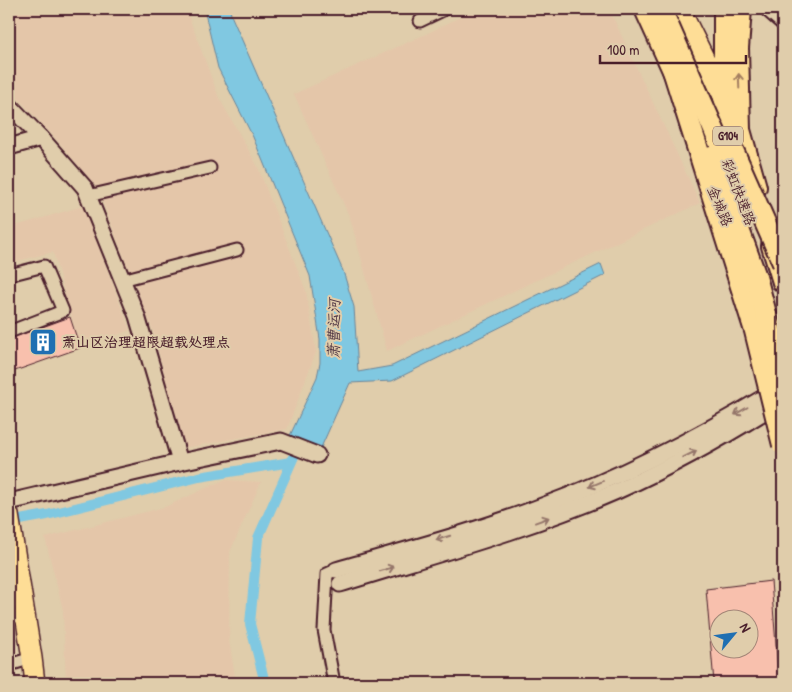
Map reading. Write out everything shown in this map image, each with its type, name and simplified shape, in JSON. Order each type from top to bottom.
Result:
[{"type":"highway","name":"彩虹快速路","points":[[645,9],[723,184],[756,278],[782,394]]},
{"type":"highway","name":"G104","points":[[724,9],[724,97],[744,263]]},
{"type":"highway","name":"G104","points":[[740,130],[738,48],[741,9]]},
{"type":"highway","name":"彩虹快速路","points":[[669,12],[747,212],[783,324]]},
{"type":"highway","points":[[669,12],[783,263]]},
{"type":"highway","points":[[672,67],[755,331],[783,445]]},
{"type":"highway","points":[[740,130],[783,282]]},
{"type":"highway","name":"金城路","points":[[744,263],[782,394]]},
{"type":"main road","name":"金城路","points":[[636,9],[744,263]]},
{"type":"main road","points":[[669,12],[724,97],[740,130]]},
{"type":"main road","points":[[9,512],[14,542],[17,616],[32,658],[35,683]]},
{"type":"street","points":[[420,21],[445,9]]},
{"type":"street","points":[[765,9],[783,25]]},
{"type":"street","points":[[9,105],[85,188],[137,316],[180,462]]},
{"type":"street","points":[[9,147],[41,138]]},
{"type":"street","points":[[88,196],[210,168]]},
{"type":"street","points":[[122,280],[236,250]]},
{"type":"street","points":[[9,275],[44,266],[63,311],[9,332]]},
{"type":"street","points":[[334,683],[324,630],[327,574],[338,577],[542,507],[591,487],[680,446],[782,394]]},
{"type":"street","points":[[9,512],[180,462],[281,441],[317,455]]},
{"type":"street","points":[[338,577],[333,586],[331,630],[341,683]]},
{"type":"street","points":[[9,665],[32,658]]},
{"type":"shaded area","points":[[9,9],[186,9],[219,98],[257,165],[306,291],[316,352],[287,429],[184,448],[153,331],[97,188],[56,139],[9,89]]},
{"type":"shaded area","points":[[476,9],[609,9],[700,203],[387,351],[350,218],[294,94]]},
{"type":"shaded area","points":[[83,206],[130,330],[80,348],[53,252],[9,263],[9,228]]},
{"type":"shaded area","points":[[224,480],[261,482],[230,552],[229,640],[236,683],[66,683],[63,610],[45,538],[165,507]]},
{"type":"shaded area","points":[[9,582],[17,653],[9,656]]},
{"type":"water","points":[[204,9],[230,9],[343,271],[354,307],[358,372],[392,366],[601,264],[605,275],[392,381],[350,383],[319,452],[288,440],[317,377],[320,363],[320,339],[310,276],[253,137],[218,68]]},
{"type":"building","name":"萧山区治理超限超载处理点","points":[[70,317],[80,348],[9,373],[9,339]]},
{"type":"building","points":[[771,581],[779,683],[714,683],[712,660],[760,660],[760,610],[710,610],[710,636],[706,589]]},
{"type":"waterway","name":"萧曹运河","points":[[265,683],[250,624],[258,538],[300,443]]},
{"type":"waterway","points":[[9,522],[47,515],[199,477],[291,462]]},
{"type":"place","name":"萧山区治理超限超载处理点","points":[[43,342]]}]
